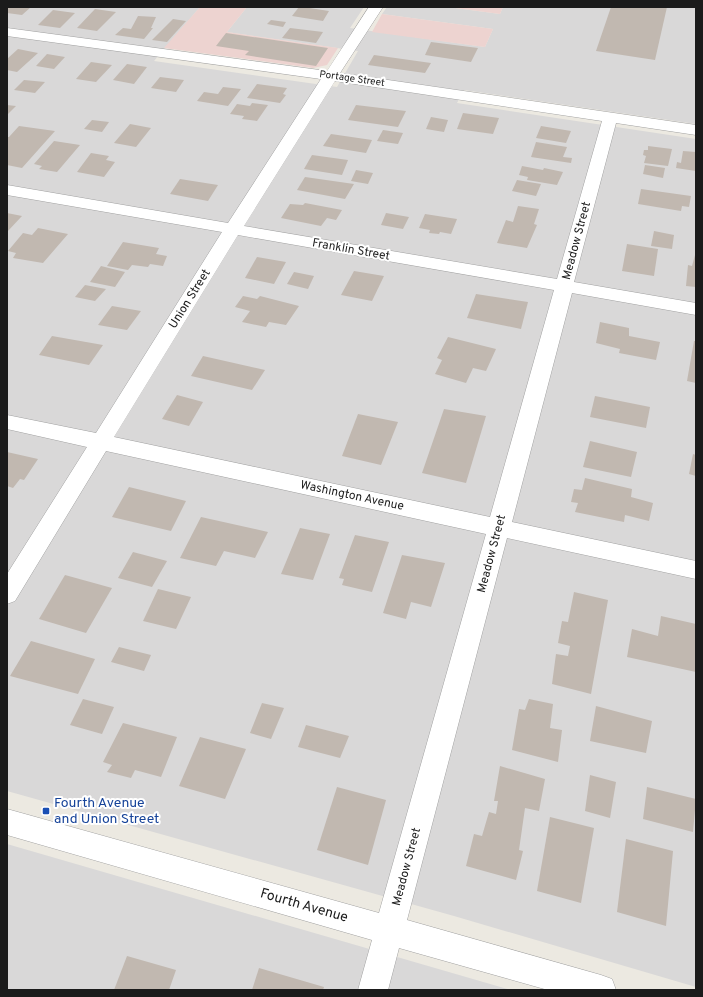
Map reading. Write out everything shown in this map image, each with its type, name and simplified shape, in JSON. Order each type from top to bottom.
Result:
[{"type":"street","name":"Union Street","points":[[7,594],[233,229],[330,76],[376,7]]},
{"type":"street","name":"Portage Street","points":[[7,32],[330,76],[696,130]]},
{"type":"street","name":"Meadow Street","points":[[373,990],[610,118]]},
{"type":"street","name":"Franklin Street","points":[[7,190],[696,309]]},
{"type":"street","name":"Washington Avenue","points":[[7,422],[696,570]]},
{"type":"street","name":"Fourth Avenue","points":[[7,822],[601,990]]},
{"type":"shaded area","points":[[7,7],[200,7],[154,61],[337,87],[358,51],[227,32],[247,7],[364,7],[350,28],[485,47],[493,29],[382,14],[387,7],[448,7],[500,14],[503,7],[696,7],[696,124],[464,90],[457,103],[696,139],[696,987],[454,916],[7,791]]},
{"type":"shaded area","points":[[200,7],[247,7],[227,32],[338,48],[327,65],[313,68],[164,48]]},
{"type":"shaded area","points":[[448,7],[503,7],[500,14]]},
{"type":"shaded area","points":[[382,14],[493,29],[485,47],[372,32]]},
{"type":"shaded area","points":[[7,844],[511,990],[7,990]]},
{"type":"building","points":[[7,7],[31,7],[22,15],[7,13]]},
{"type":"building","points":[[299,7],[329,11],[323,21],[292,16]]},
{"type":"building","points":[[611,7],[667,7],[655,60],[596,51]]},
{"type":"building","points":[[95,9],[116,12],[97,31],[77,28]]},
{"type":"building","points":[[53,10],[75,13],[60,28],[38,25]]},
{"type":"building","points":[[138,16],[156,17],[151,28],[153,28],[144,39],[115,35],[123,28],[131,29]]},
{"type":"building","points":[[173,19],[186,21],[167,42],[152,40]]},
{"type":"building","points":[[271,20],[286,22],[283,27],[267,24]]},
{"type":"building","points":[[290,28],[323,32],[316,43],[282,38]]},
{"type":"building","points":[[226,33],[328,48],[316,66],[245,55],[249,51],[216,46]]},
{"type":"building","points":[[431,42],[478,48],[471,62],[425,55]]},
{"type":"building","points":[[18,49],[38,53],[17,72],[7,70],[7,59]]},
{"type":"building","points":[[47,54],[65,57],[54,69],[36,66]]},
{"type":"building","points":[[374,55],[431,63],[425,73],[368,65]]},
{"type":"building","points":[[91,62],[112,65],[96,82],[76,79]]},
{"type":"building","points":[[127,64],[147,67],[134,84],[113,80]]},
{"type":"building","points":[[160,77],[184,80],[176,92],[151,88]]},
{"type":"building","points":[[24,80],[45,82],[35,93],[14,90]]},
{"type":"building","points":[[257,84],[287,88],[283,94],[286,95],[280,103],[247,98]]},
{"type":"building","points":[[223,87],[241,89],[228,106],[197,101],[204,92],[218,94]]},
{"type":"building","points":[[252,103],[268,105],[257,121],[242,119],[244,116],[230,114],[237,104],[250,106]]},
{"type":"building","points":[[7,105],[16,106],[7,115]]},
{"type":"building","points":[[356,105],[406,111],[398,127],[348,120]]},
{"type":"building","points":[[463,113],[499,118],[493,134],[457,129]]},
{"type":"building","points":[[431,117],[448,120],[444,132],[426,129]]},
{"type":"building","points":[[92,120],[109,122],[102,132],[84,129]]},
{"type":"building","points":[[130,124],[151,128],[136,147],[114,143]]},
{"type":"building","points":[[19,126],[55,131],[22,168],[7,165],[7,137],[9,137]]},
{"type":"building","points":[[541,126],[571,131],[566,143],[536,138]]},
{"type":"building","points":[[383,130],[403,133],[398,144],[377,141]]},
{"type":"building","points":[[331,134],[372,140],[366,153],[323,146]]},
{"type":"building","points":[[54,141],[80,145],[57,172],[39,169],[42,166],[34,164]]},
{"type":"building","points":[[536,142],[567,147],[563,157],[572,158],[571,163],[531,157]]},
{"type":"building","points":[[648,146],[672,149],[668,166],[644,163],[646,156],[643,155],[644,150],[648,150]]},
{"type":"building","points":[[683,151],[696,152],[696,171],[676,168],[677,162],[681,163]]},
{"type":"building","points":[[91,153],[109,156],[106,160],[115,162],[104,177],[77,172]]},
{"type":"building","points":[[312,155],[348,160],[342,175],[304,169]]},
{"type":"building","points":[[645,165],[665,168],[663,178],[643,174]]},
{"type":"building","points":[[522,166],[543,170],[544,168],[563,172],[557,185],[527,180],[528,177],[519,175]]},
{"type":"building","points":[[356,170],[373,173],[368,184],[351,181]]},
{"type":"building","points":[[305,177],[354,184],[345,199],[297,190]]},
{"type":"building","points":[[180,179],[218,185],[208,201],[170,194]]},
{"type":"building","points":[[517,180],[541,184],[536,196],[512,191]]},
{"type":"building","points":[[641,189],[691,196],[689,207],[682,206],[681,211],[638,204]]},
{"type":"building","points":[[305,203],[342,210],[336,220],[327,218],[321,226],[281,218],[290,204],[303,205]]},
{"type":"building","points":[[518,206],[539,209],[534,224],[537,225],[527,248],[497,243],[506,220],[513,222]]},
{"type":"building","points":[[7,213],[22,216],[7,232]]},
{"type":"building","points":[[386,213],[409,217],[403,229],[381,225]]},
{"type":"building","points":[[425,214],[457,219],[451,234],[440,232],[439,234],[429,233],[430,230],[419,228]]},
{"type":"building","points":[[38,228],[68,234],[43,263],[13,258],[16,253],[8,251],[23,233],[32,235]]},
{"type":"building","points":[[654,231],[674,235],[672,249],[651,246]]},
{"type":"building","points":[[123,242],[159,248],[156,254],[167,256],[163,266],[150,264],[148,267],[132,265],[128,270],[107,266]]},
{"type":"building","points":[[627,244],[658,249],[654,276],[622,271]]},
{"type":"building","points":[[695,255],[696,287],[686,286],[688,265],[692,266]]},
{"type":"building","points":[[257,257],[286,262],[274,284],[245,278]]},
{"type":"building","points":[[101,266],[125,272],[115,287],[90,282]]},
{"type":"building","points":[[354,271],[384,276],[372,301],[341,295]]},
{"type":"building","points":[[294,272],[314,276],[308,289],[287,284]]},
{"type":"building","points":[[85,285],[106,289],[95,301],[75,297]]},
{"type":"building","points":[[476,294],[528,302],[521,329],[467,318]]},
{"type":"building","points":[[243,296],[257,299],[260,296],[299,306],[286,325],[269,322],[266,327],[242,322],[250,311],[235,307]]},
{"type":"building","points":[[112,306],[141,311],[127,330],[98,325]]},
{"type":"building","points":[[600,322],[629,328],[629,336],[660,342],[656,360],[619,353],[620,349],[596,343]]},
{"type":"building","points":[[52,336],[103,345],[89,365],[39,355]]},
{"type":"building","points":[[448,337],[496,349],[486,371],[473,368],[466,383],[435,374],[442,360],[437,358]]},
{"type":"building","points":[[694,341],[696,341],[696,383],[687,381]]},
{"type":"building","points":[[203,356],[265,370],[252,390],[191,376]]},
{"type":"building","points":[[177,395],[203,402],[189,426],[162,419]]},
{"type":"building","points":[[595,396],[650,407],[646,428],[590,417]]},
{"type":"building","points":[[444,409],[486,416],[466,483],[422,473]]},
{"type":"building","points":[[358,414],[398,422],[381,465],[342,456]]},
{"type":"building","points":[[590,441],[637,452],[631,477],[583,467]]},
{"type":"building","points":[[7,452],[38,459],[24,480],[20,479],[13,488],[7,486]]},
{"type":"building","points":[[693,454],[696,455],[696,476],[689,474]]},
{"type":"building","points":[[585,478],[632,489],[631,497],[653,503],[649,521],[625,515],[624,522],[575,512],[578,503],[571,502],[574,489],[582,490]]},
{"type":"building","points":[[129,487],[186,501],[171,531],[112,517]]},
{"type":"building","points":[[201,517],[268,532],[255,558],[224,551],[216,566],[180,558]]},
{"type":"building","points":[[300,528],[330,534],[313,580],[281,574]]},
{"type":"building","points":[[355,535],[389,542],[372,592],[342,585],[344,579],[339,578]]},
{"type":"building","points":[[133,552],[167,561],[152,587],[118,578]]},
{"type":"building","points":[[402,555],[445,563],[431,607],[411,602],[406,619],[383,613]]},
{"type":"building","points":[[65,575],[112,588],[86,633],[39,619]]},
{"type":"building","points":[[158,589],[191,597],[176,629],[143,621]]},
{"type":"building","points":[[574,592],[608,600],[591,694],[552,684],[556,654],[568,656],[570,646],[558,643],[562,621],[568,622]]},
{"type":"building","points":[[661,616],[696,624],[696,672],[627,657],[632,629],[658,636]]},
{"type":"building","points":[[31,641],[95,659],[78,694],[10,676]]},
{"type":"building","points":[[119,647],[151,655],[144,671],[111,662]]},
{"type":"building","points":[[83,699],[114,707],[102,734],[70,725]]},
{"type":"building","points":[[529,699],[553,704],[550,728],[562,730],[558,762],[512,750],[519,709],[525,710]]},
{"type":"building","points":[[262,703],[284,708],[271,739],[250,733]]},
{"type":"building","points":[[596,706],[652,721],[646,753],[590,741]]},
{"type":"building","points":[[123,723],[177,737],[161,777],[135,770],[131,778],[107,772],[112,765],[103,762]]},
{"type":"building","points":[[306,725],[349,736],[340,758],[298,747]]},
{"type":"building","points":[[200,737],[246,749],[225,799],[179,786]]},
{"type":"building","points":[[500,766],[545,779],[539,811],[525,808],[519,850],[523,851],[516,880],[466,866],[474,834],[482,836],[489,812],[496,814],[498,801],[494,801]]},
{"type":"building","points":[[590,775],[616,782],[610,818],[585,811]]},
{"type":"building","points":[[337,787],[386,800],[368,865],[317,850]]},
{"type":"building","points":[[647,787],[696,799],[693,832],[643,819]]},
{"type":"building","points":[[550,817],[594,828],[581,903],[537,891]]},
{"type":"building","points":[[626,839],[673,851],[666,926],[617,912]]},
{"type":"building","points":[[127,956],[176,970],[169,990],[114,990]]},
{"type":"building","points":[[259,968],[324,987],[323,990],[252,990]]},
{"type":"place","name":"Fourth Avenue and Union Street","points":[[46,811]]}]
